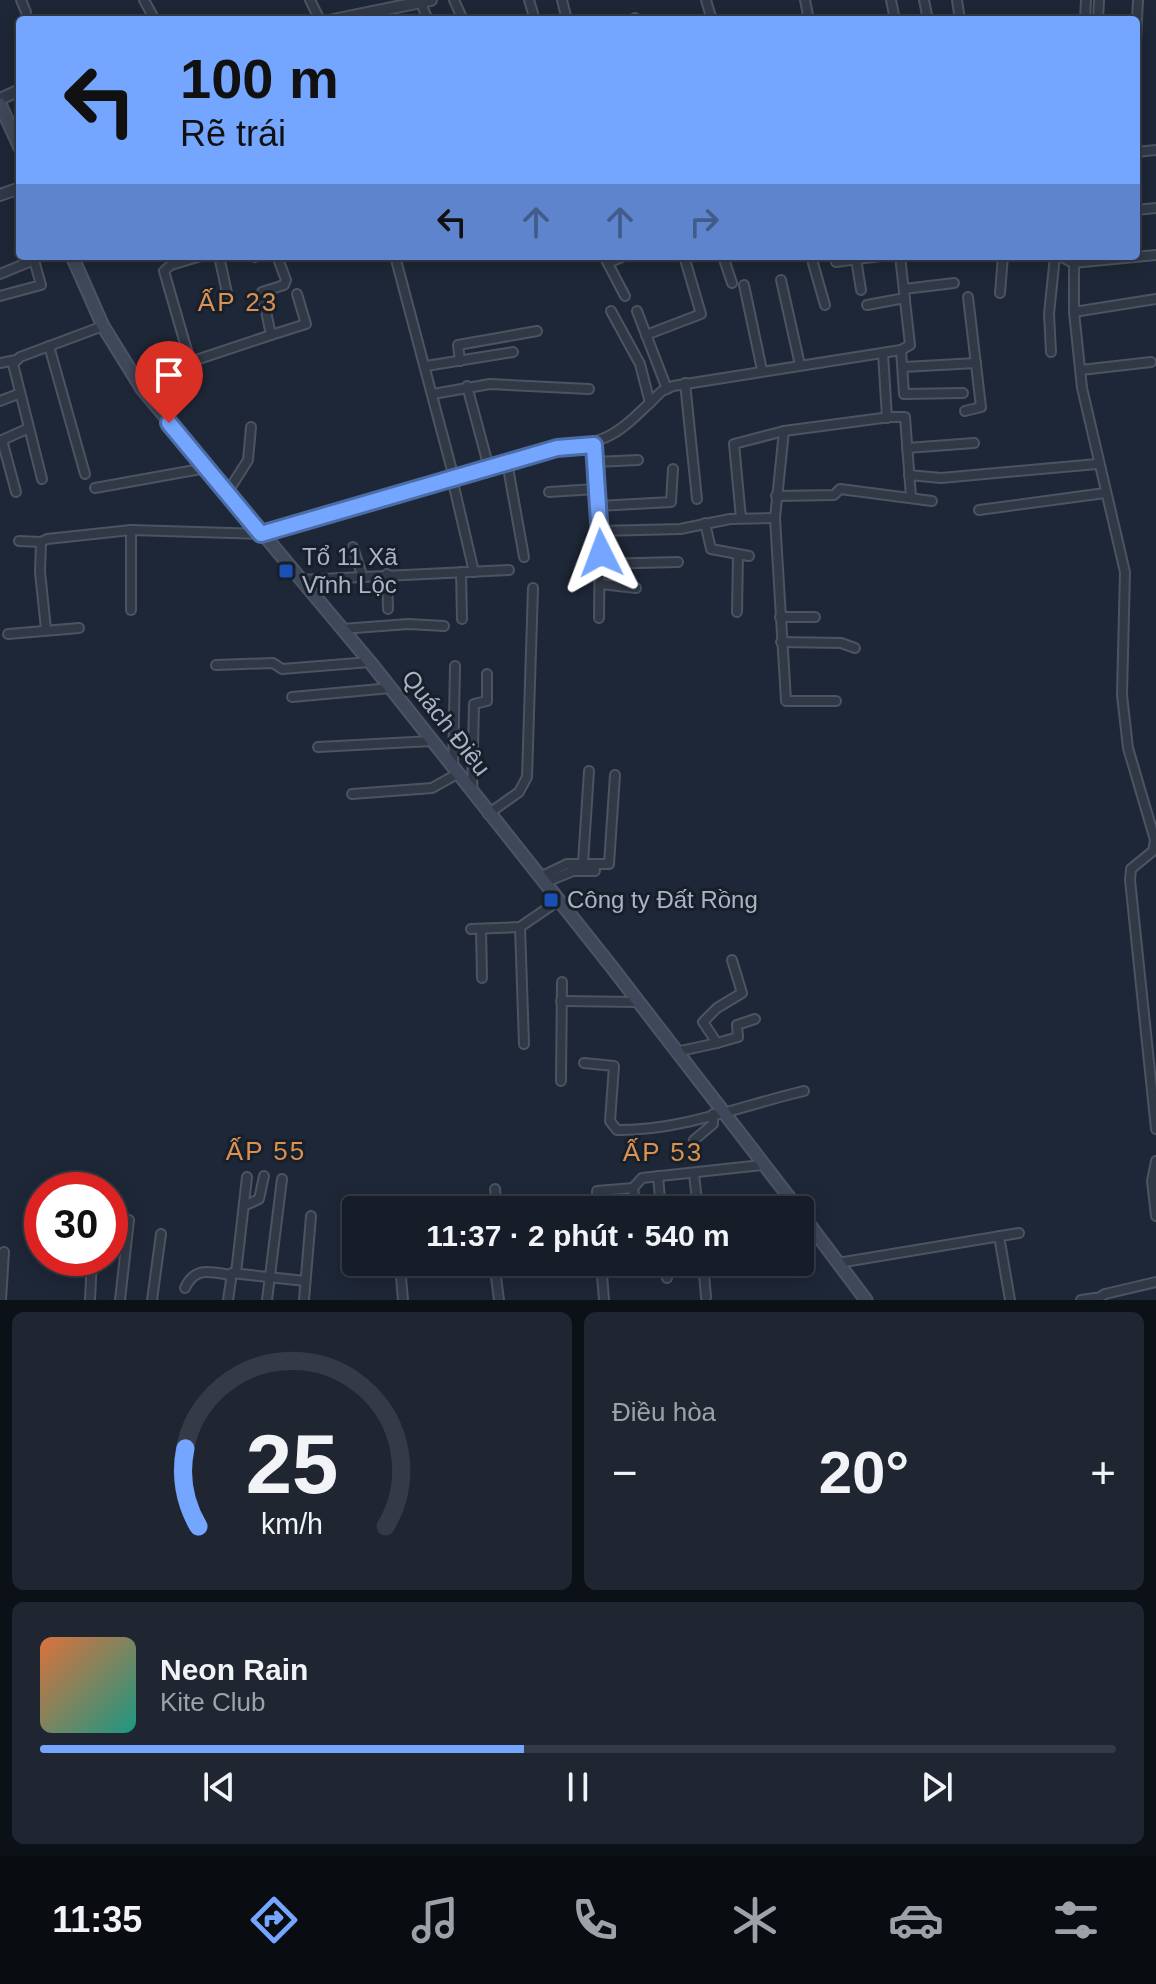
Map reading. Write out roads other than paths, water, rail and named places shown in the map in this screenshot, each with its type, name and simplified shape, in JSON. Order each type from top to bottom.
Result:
[{"type":"main road","points":[[1,108],[16,138]]},
{"type":"main road","name":"Quách Điêu","points":[[74,260],[103,326],[136,380],[391,688],[637,1002],[717,1113],[786,1196]]},
{"type":"main road","name":"Quách Điêu","points":[[814,1233],[866,1300]]},
{"type":"street","points":[[21,0],[26,12]]},
{"type":"street","points":[[376,16],[425,1]]},
{"type":"street","points":[[1,108],[16,94]]},
{"type":"street","points":[[0,274],[30,260]]},
{"type":"street","points":[[0,296],[41,285],[35,260]]},
{"type":"street","points":[[188,260],[171,265],[164,271],[190,361]]},
{"type":"street","points":[[220,260],[227,293]]},
{"type":"street","points":[[271,335],[262,292],[278,288],[286,280],[278,260]]},
{"type":"street","points":[[396,260],[433,394],[474,572]]},
{"type":"street","points":[[606,260],[625,296]]},
{"type":"street","points":[[646,335],[701,314],[685,260]]},
{"type":"street","points":[[724,260],[732,283]]},
{"type":"street","points":[[812,260],[825,305]]},
{"type":"street","points":[[836,262],[849,260]]},
{"type":"street","points":[[856,260],[861,290]]},
{"type":"street","points":[[19,541],[41,542],[131,530],[261,534],[557,448],[594,445],[608,439],[667,389],[685,383],[901,350],[910,345],[900,260]]},
{"type":"street","points":[[1000,293],[1003,260]]},
{"type":"street","points":[[1051,352],[1049,314],[1057,260]]},
{"type":"street","points":[[1074,260],[1074,312],[1081,370],[1097,464],[1125,572],[1122,695],[1128,748],[1155,840],[1153,851],[1131,869],[1130,880],[1156,1129]]},
{"type":"street","points":[[781,280],[800,365]]},
{"type":"street","points":[[867,305],[954,283]]},
{"type":"street","points":[[744,285],[762,370]]},
{"type":"street","points":[[136,380],[306,325],[297,294]]},
{"type":"street","points":[[965,411],[981,407],[968,297]]},
{"type":"street","points":[[1074,312],[1156,299]]},
{"type":"street","points":[[611,311],[640,364],[650,403]]},
{"type":"street","points":[[637,311],[667,389]]},
{"type":"street","points":[[0,363],[17,360],[103,326]]},
{"type":"street","points":[[460,361],[458,345],[537,331]]},
{"type":"street","points":[[49,346],[85,474]]},
{"type":"street","points":[[901,350],[904,394],[963,393]]},
{"type":"street","points":[[426,366],[513,352]]},
{"type":"street","points":[[883,353],[887,418]]},
{"type":"street","points":[[17,360],[13,369],[18,394],[42,479]]},
{"type":"street","points":[[1081,370],[1151,362]]},
{"type":"street","points":[[904,367],[976,363]]},
{"type":"street","points":[[685,383],[697,499]]},
{"type":"street","points":[[433,394],[490,384],[589,389]]},
{"type":"street","points":[[467,386],[489,468]]},
{"type":"street","points":[[0,401],[18,394]]},
{"type":"street","points":[[741,518],[734,444],[784,431],[887,418],[905,417],[911,497]]},
{"type":"street","points":[[227,493],[248,460],[251,427]]},
{"type":"street","points":[[16,492],[1,440],[29,428]]},
{"type":"street","points":[[784,431],[775,518],[786,701],[836,701]]},
{"type":"street","points":[[907,448],[974,443]]},
{"type":"street","points":[[594,445],[601,564],[599,618]]},
{"type":"street","points":[[595,462],[638,460]]},
{"type":"street","points":[[507,462],[524,557]]},
{"type":"street","points":[[909,475],[941,478],[1097,464]]},
{"type":"street","points":[[95,488],[206,468]]},
{"type":"street","points":[[598,506],[671,502],[673,469]]},
{"type":"street","points":[[549,492],[596,489]]},
{"type":"street","points":[[776,496],[834,495],[840,489],[932,501]]},
{"type":"street","points":[[979,510],[1105,493]]},
{"type":"street","points":[[600,531],[680,529],[741,518],[775,518]]},
{"type":"street","points":[[705,523],[711,549],[749,556]]},
{"type":"street","points":[[131,530],[131,610]]},
{"type":"street","points":[[41,542],[40,572],[46,629]]},
{"type":"street","points":[[353,547],[362,575]]},
{"type":"street","points":[[737,612],[738,554]]},
{"type":"street","points":[[601,564],[678,562]]},
{"type":"street","points":[[299,580],[509,570]]},
{"type":"street","points":[[461,572],[462,619]]},
{"type":"street","points":[[387,574],[388,609]]},
{"type":"street","points":[[600,584],[636,588]]},
{"type":"street","points":[[488,814],[519,792],[527,777],[533,588]]},
{"type":"street","points":[[780,617],[815,617]]},
{"type":"street","points":[[342,629],[408,624],[444,626]]},
{"type":"street","points":[[8,634],[79,628]]},
{"type":"street","points":[[781,642],[841,643],[855,648]]},
{"type":"street","points":[[216,665],[273,663],[282,669],[370,662]]},
{"type":"street","points":[[352,794],[393,794],[438,787],[455,771],[455,666]]},
{"type":"street","points":[[472,792],[474,704],[487,701],[487,674]]},
{"type":"street","points":[[292,697],[391,688]]},
{"type":"street","points":[[318,747],[432,741]]},
{"type":"street","points":[[583,863],[589,771]]},
{"type":"street","points":[[542,880],[567,864],[609,864],[615,775]]},
{"type":"street","points":[[542,880],[573,871],[595,871]]},
{"type":"street","points":[[482,978],[476,929],[520,927],[558,901]]},
{"type":"street","points":[[520,927],[524,1044]]},
{"type":"street","points":[[717,1043],[703,1022],[717,1008],[742,993],[732,960]]},
{"type":"street","points":[[561,1081],[562,982]]},
{"type":"street","points":[[561,1001],[637,1002]]},
{"type":"street","points":[[675,1052],[738,1037],[737,1025],[755,1019]]},
{"type":"street","points":[[584,1063],[614,1066],[610,1121],[614,1129],[638,1130],[804,1091]]},
{"type":"street","points":[[694,1140],[713,1124],[717,1113]]},
{"type":"street","points":[[1156,1161],[1152,1181],[1156,1216]]},
{"type":"street","points":[[597,1196],[597,1191],[633,1188],[640,1180],[658,1176],[762,1165]]},
{"type":"street","points":[[694,1174],[696,1196]]},
{"type":"street","points":[[244,1206],[256,1203],[264,1176]]},
{"type":"street","points":[[658,1176],[660,1196]]},
{"type":"street","points":[[228,1300],[247,1177]]},
{"type":"street","points":[[267,1300],[282,1179]]},
{"type":"street","points":[[633,1188],[634,1196]]},
{"type":"street","points":[[495,1189],[496,1196]]},
{"type":"street","points":[[304,1300],[311,1216]]},
{"type":"street","points":[[120,1300],[129,1220]]},
{"type":"street","points":[[838,1263],[1019,1233]]},
{"type":"street","points":[[152,1300],[161,1234]]},
{"type":"street","points":[[999,1236],[1010,1300]]},
{"type":"street","points":[[1,1300],[4,1252]]},
{"type":"street","points":[[185,1288],[190,1276],[200,1271],[305,1281]]},
{"type":"street","points":[[90,1300],[91,1276]]},
{"type":"street","points":[[496,1276],[499,1300]]},
{"type":"street","points":[[602,1276],[604,1300]]},
{"type":"street","points":[[704,1276],[706,1297]]},
{"type":"street","points":[[401,1277],[403,1300]]},
{"type":"street","points":[[1081,1300],[1156,1282]]},
{"type":"place","name":"Tổ 11 Xã Vĩnh Lộc","points":[[286,571]]},
{"type":"place","name":"Công ty Đất Rồng","points":[[551,900]]},
{"type":"district","name":"ẤP 23","points":[[238,302]]},
{"type":"district","name":"ẤP 55","points":[[266,1151]]},
{"type":"district","name":"ẤP 53","points":[[663,1152]]}]
